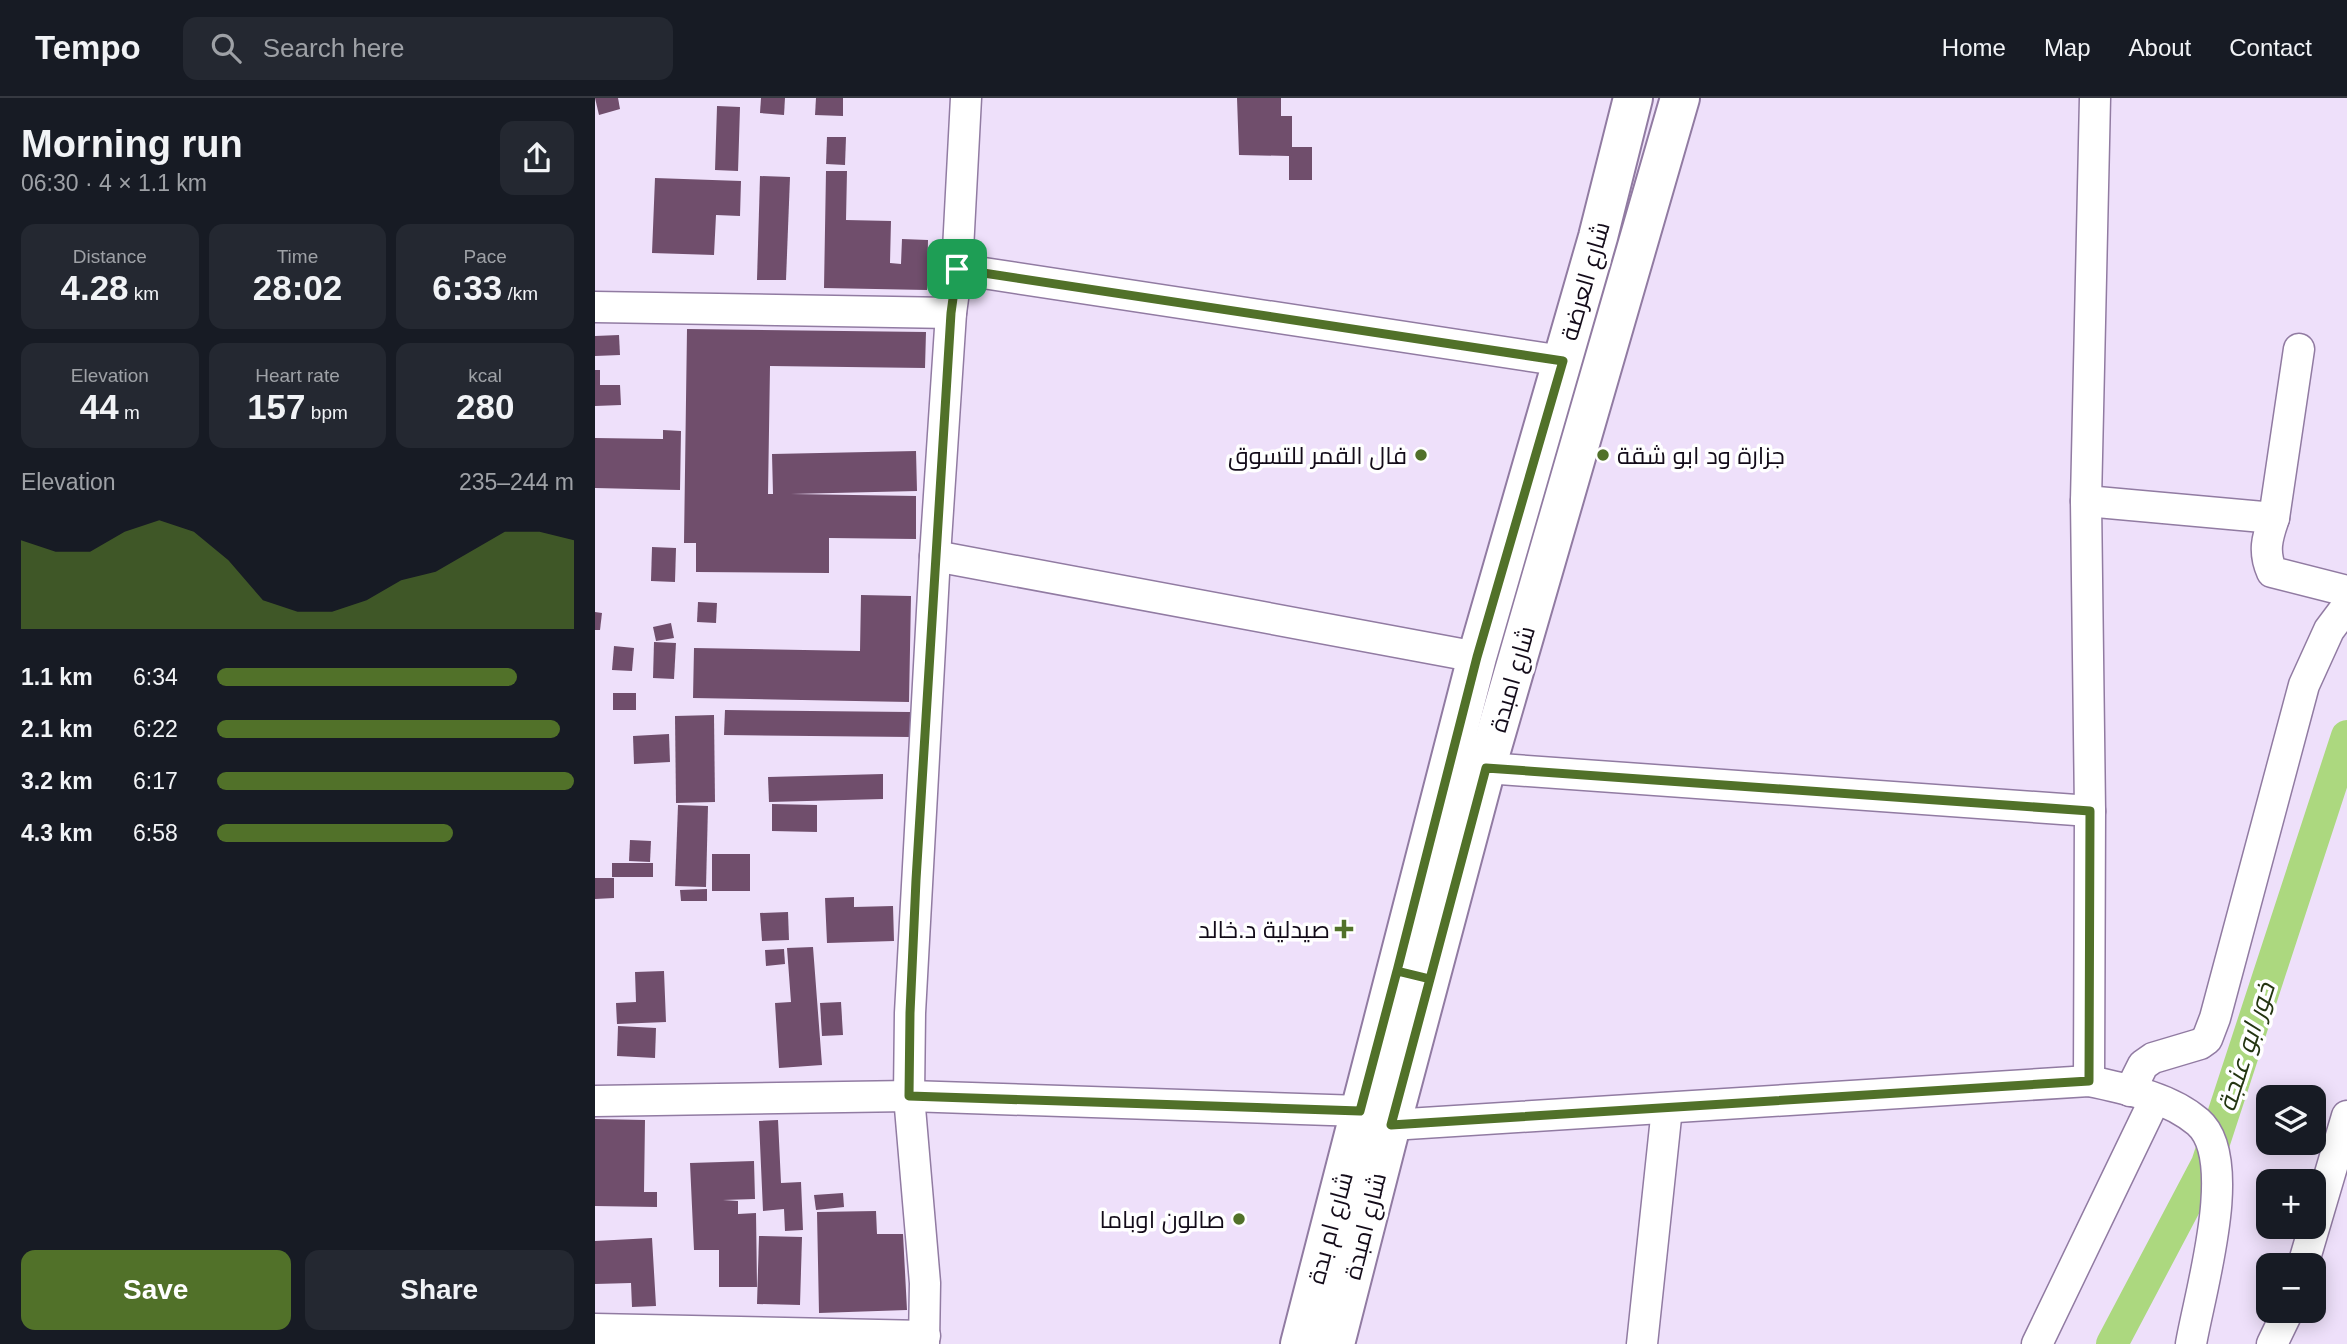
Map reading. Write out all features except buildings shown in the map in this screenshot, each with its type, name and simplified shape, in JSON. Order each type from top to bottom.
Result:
[{"type":"main road","name":"شارع العرضة","points":[[1375,1118],[1413,975],[1477,657],[1598,237],[1633,98]]},
{"type":"main road","name":"شارع امبدة","points":[[1413,975],[1486,768],[1680,98]]},
{"type":"main road","name":"شارع امبدة","points":[[1335,1344],[1375,1118]]},
{"type":"main road","name":"شارع ام بدة","points":[[1300,1344],[1375,1118]]},
{"type":"street","points":[[595,1329],[925,1340],[925,1283],[909,1096],[910,1013],[935,556],[951,313],[957,269],[965,98]]},
{"type":"street","points":[[2089,1081],[2090,811],[2086,501],[2095,98]]},
{"type":"street","points":[[957,269],[1563,361]]},
{"type":"street","points":[[595,307],[951,313]]},
{"type":"street","points":[[2299,349],[2274,518],[2266,540],[2267,560],[2271,572],[2347,591]]},
{"type":"street","points":[[2086,501],[2274,518]]},
{"type":"street","points":[[935,556],[1477,657]]},
{"type":"street","points":[[2037,1344],[2142,1095],[2143,1065],[2153,1058],[2200,1044],[2207,1039],[2219,1005],[2304,685],[2329,629],[2347,606]]},
{"type":"street","points":[[1486,768],[2090,811]]},
{"type":"street","points":[[595,1101],[909,1096],[1375,1118],[1667,1108],[2089,1081],[2172,1104],[2199,1123],[2209,1136],[2215,1164],[2215,1222],[2191,1344]]},
{"type":"street","points":[[1642,1344],[1667,1108]]},
{"type":"street","points":[[2307,1253],[2347,1116]]},
{"type":"street","points":[[2272,1344],[2282,1323]]},
{"type":"waterway","name":"خور ابو عنجة","points":[[2112,1344],[2207,1164],[2347,736]]},
{"type":"place","name":"فال القمر للتسوق","points":[[1421,455]]},
{"type":"place","name":"جزارة ود ابو شقة","points":[[1603,455]]},
{"type":"place","name":"صيدلية د.خالد","points":[[1344,929]]},
{"type":"place","name":"صالون اوباما","points":[[1239,1219]]},
{"type":"route","points":[[957,269],[951,313],[916,880],[909,1096],[1360,1111],[1397,971],[1430,979],[1391,1125],[2089,1081],[2090,811],[1486,768],[1430,979],[1397,971],[1477,657],[1563,361],[957,269]]}]
